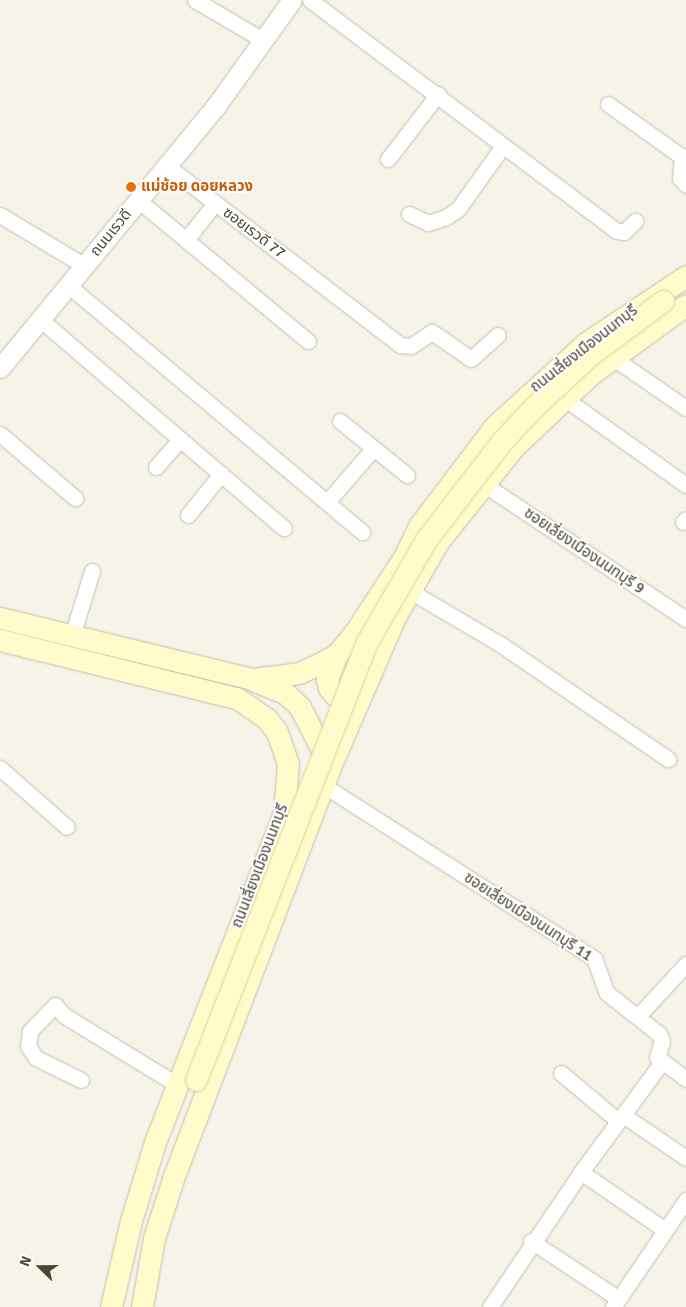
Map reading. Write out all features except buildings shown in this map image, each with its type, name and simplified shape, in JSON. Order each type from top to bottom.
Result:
[{"type":"main road","name":"ถนนเลี่ยงเมืองนนทบุรี","points":[[253,680],[299,673],[337,654],[366,617],[446,487],[494,426],[586,343],[686,276]]},
{"type":"main road","points":[[128,1307],[186,1082],[367,642],[426,540],[502,441],[535,406],[590,355],[686,286]]},
{"type":"main road","name":"ถนนเลี่ยงเมืองนนทบุรี","points":[[142,1307],[154,1238],[174,1176],[327,776],[368,676],[410,591],[438,542],[482,484],[564,398],[612,357],[686,305]]},
{"type":"main road","name":"ถนนเลี่ยงเมืองนนทบุรี","points":[[0,618],[253,680],[286,693],[310,722],[327,776]]},
{"type":"main road","name":"ถนนเลี่ยงเมืองนนทบุรี","points":[[0,640],[237,698],[254,707],[277,732],[288,764],[284,813],[186,1082],[131,1221],[112,1307]]},
{"type":"main road","points":[[337,654],[327,679],[335,695],[343,695],[368,676]]},
{"type":"main road","points":[[277,732],[301,742],[309,734],[310,722]]},
{"type":"main road","name":"ถนนเลี่ยงเมืองนนทบุรี","points":[[128,1307],[131,1221]]},
{"type":"street","points":[[195,0],[263,40]]},
{"type":"street","name":"ถนนเรวดี","points":[[0,368],[166,166],[292,0]]},
{"type":"street","points":[[310,0],[438,94],[503,146],[618,231],[624,232],[635,221]]},
{"type":"street","points":[[388,159],[438,94]]},
{"type":"street","points":[[608,104],[682,157],[683,182]]},
{"type":"street","points":[[409,214],[428,223],[446,218],[458,209],[503,146]]},
{"type":"street","name":"ซอยเรวดี 77","points":[[166,166],[404,346],[415,345],[425,333],[432,332],[471,359],[498,335]]},
{"type":"street","points":[[138,200],[308,341]]},
{"type":"street","points":[[186,240],[215,203]]},
{"type":"street","points":[[0,215],[85,266]]},
{"type":"street","points":[[69,286],[362,532]]},
{"type":"street","points":[[41,320],[284,528]]},
{"type":"street","points":[[612,357],[682,401]]},
{"type":"street","points":[[564,398],[686,485]]},
{"type":"street","points":[[340,422],[407,476]]},
{"type":"street","points":[[0,434],[75,498]]},
{"type":"street","points":[[156,467],[180,439]]},
{"type":"street","points":[[327,502],[374,449]]},
{"type":"street","points":[[188,515],[221,474]]},
{"type":"street","name":"ซอยเลี่ยงเมืองนนทบุรี 9","points":[[482,484],[686,619]]},
{"type":"street","points":[[72,636],[92,571]]},
{"type":"street","points":[[410,591],[500,644],[668,759]]},
{"type":"street","points":[[0,768],[67,827]]},
{"type":"street","name":"ซอยเลี่ยงเมืองนนทบุรี 11","points":[[327,776],[594,958],[607,993],[638,1016],[662,1038],[656,1054],[662,1062]]},
{"type":"street","points":[[638,1016],[683,974]]},
{"type":"street","points":[[80,1080],[36,1058],[28,1046],[30,1031],[55,1005],[65,1016],[186,1082]]},
{"type":"street","points":[[490,1307],[531,1241],[662,1062],[686,1079]]},
{"type":"street","points":[[561,1072],[620,1118],[686,1158]]},
{"type":"street","points":[[581,1172],[665,1230]]},
{"type":"street","points":[[531,1241],[616,1303],[686,1200]]},
{"type":"place","name":"แม่ช้อย ดอยหลวง","points":[[131,187]]}]
